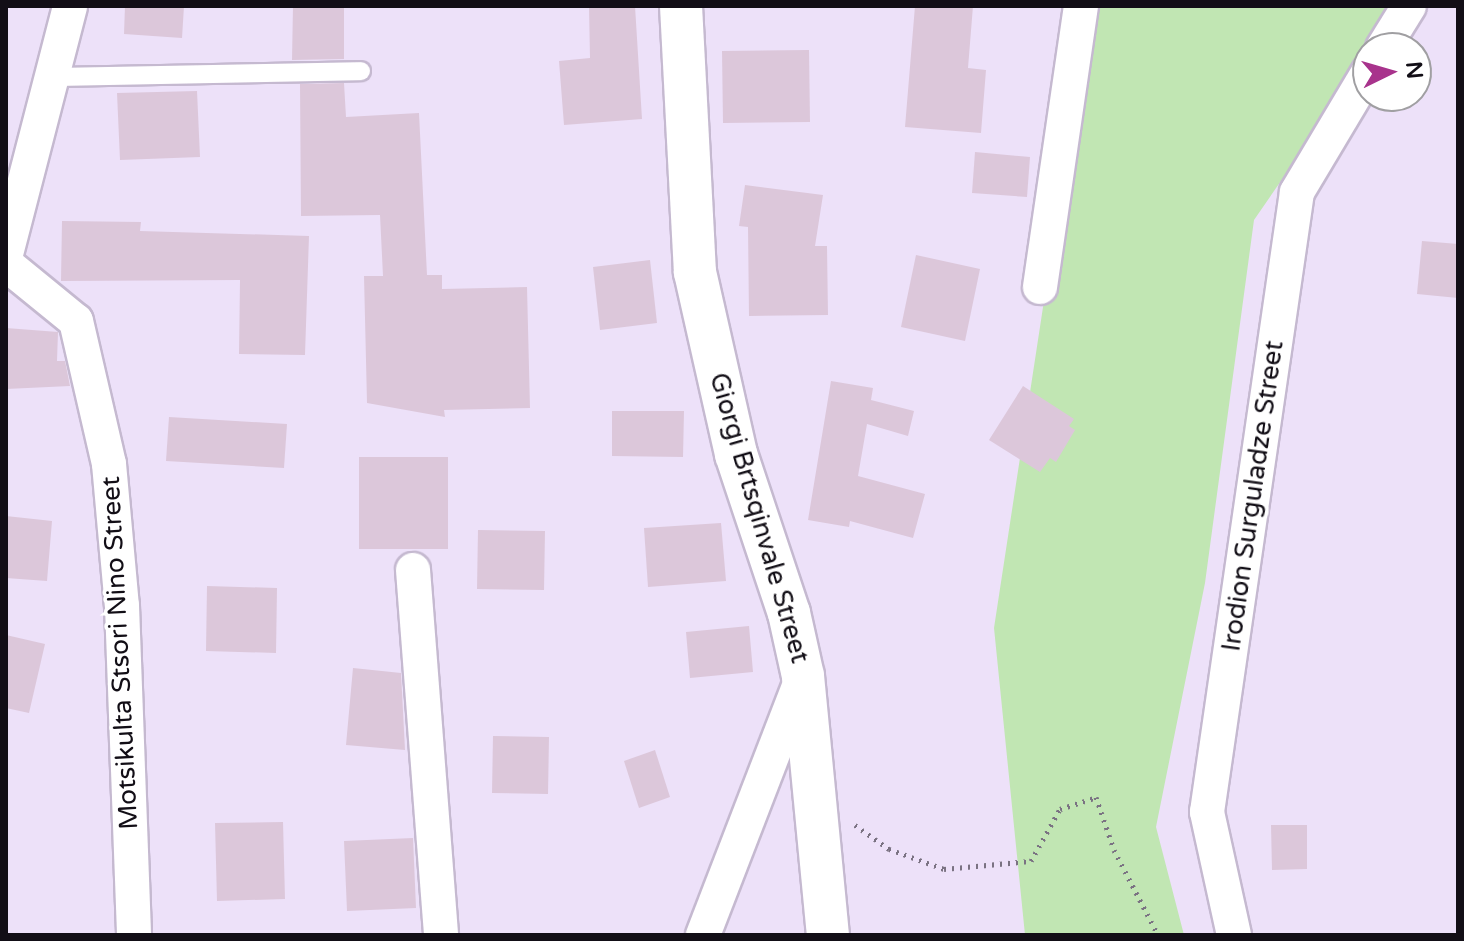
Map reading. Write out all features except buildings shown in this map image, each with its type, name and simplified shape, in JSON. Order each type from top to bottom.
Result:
[{"type":"street","points":[[6,254],[70,6]]},
{"type":"street","name":"Giorgi Brtsqinvale Street","points":[[681,6],[695,272],[736,454],[789,613],[803,676],[819,806],[828,935]]},
{"type":"street","points":[[1040,287],[1081,6]]},
{"type":"street","points":[[1393,32],[1409,6]]},
{"type":"street","name":"Irodion Surguladze Street","points":[[1234,935],[1207,812],[1297,192],[1352,100]]},
{"type":"street","name":"Motsikulta Stsori Nino Street","points":[[6,264],[76,321],[109,464],[122,606],[134,935]]},
{"type":"street","points":[[413,570],[441,935]]},
{"type":"street","points":[[703,935],[803,676]]},
{"type":"lane","points":[[52,77],[361,71]]},
{"type":"path","points":[[819,806],[889,849],[944,869],[1031,861],[1060,809],[1096,797],[1114,850],[1158,935]]},
{"type":"green space","points":[[1089,6],[1402,6],[1384,32],[1352,32],[1352,78],[1254,220],[1205,583],[1156,827],[1184,935],[1025,935],[994,628]]}]
